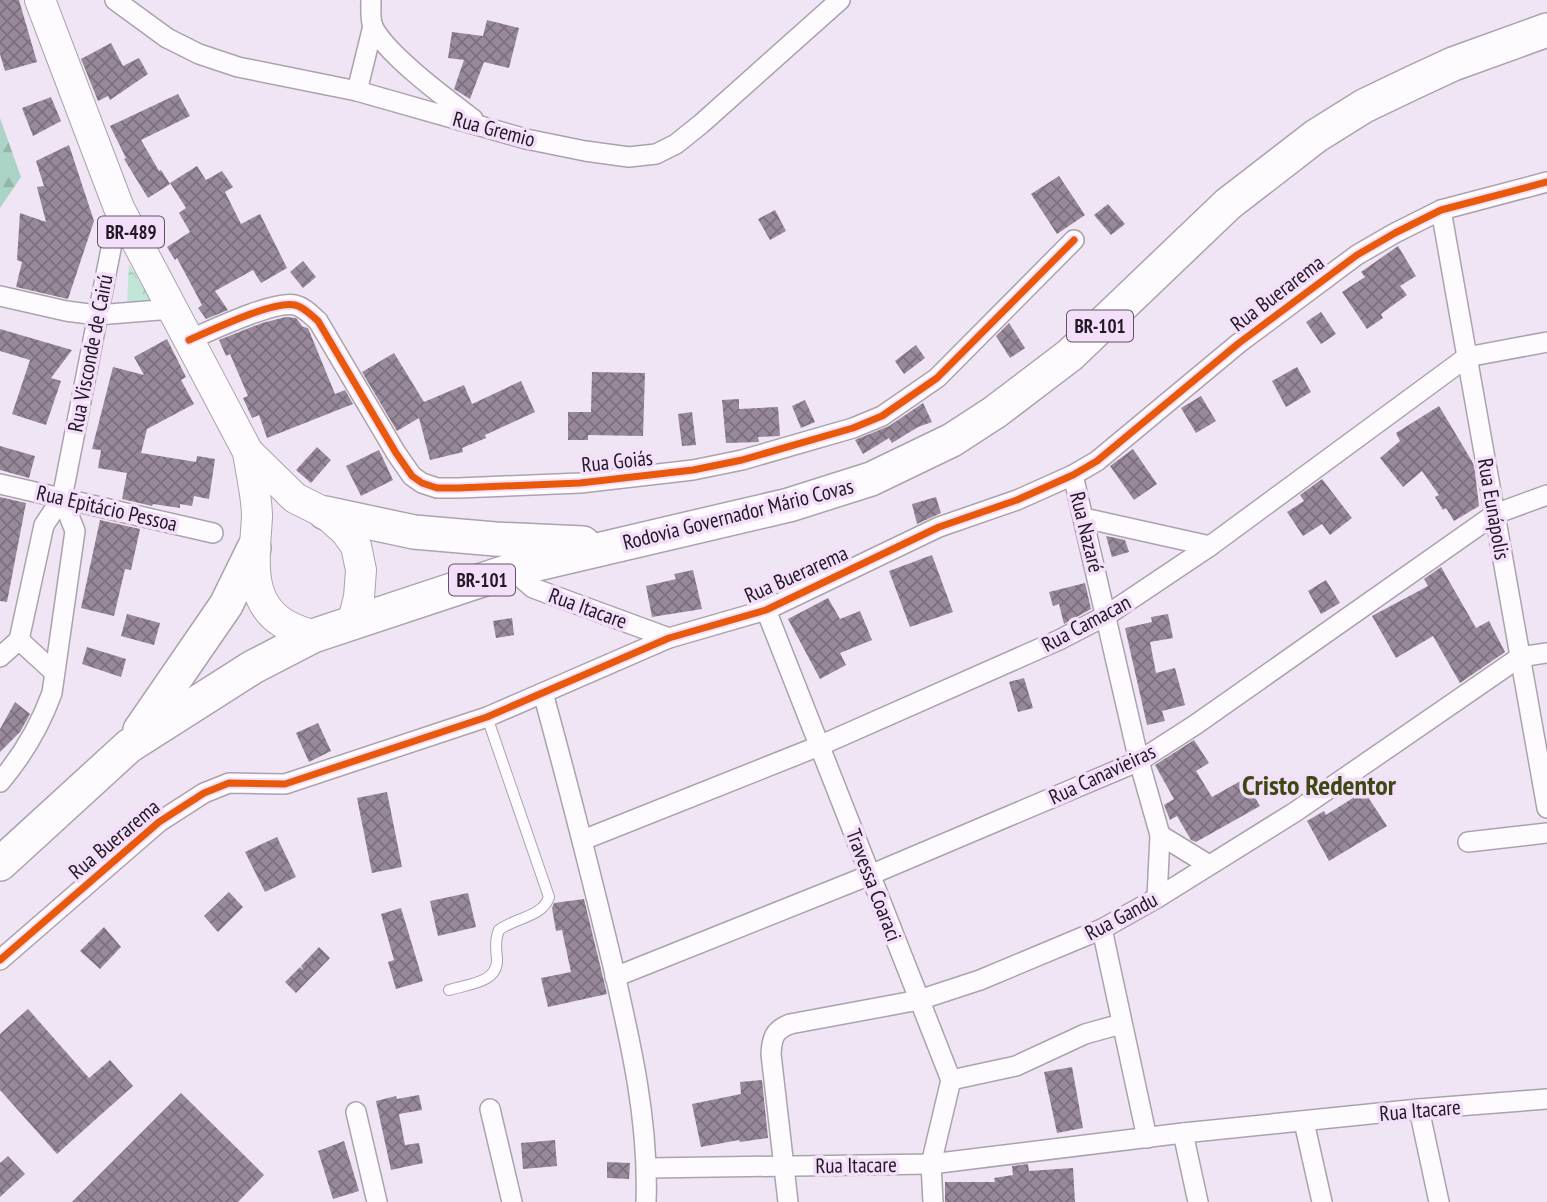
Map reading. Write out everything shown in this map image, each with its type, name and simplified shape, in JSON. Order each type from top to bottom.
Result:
[{"type":"highway","name":"Rodovia Governador Mário Covas","points":[[0,864],[129,746],[253,667],[313,636],[512,570],[822,495],[871,479],[952,440],[995,412],[1070,355],[1228,204],[1317,136],[1364,106],[1453,64],[1547,30]]},
{"type":"highway","name":"BR-489","points":[[324,513],[414,532],[613,545]]},
{"type":"highway","name":"BR-489","points":[[129,746],[226,605],[254,548]]},
{"type":"main road","name":"BR-489","points":[[40,0],[119,208],[248,452],[295,498],[324,513],[346,532],[356,546],[361,570],[359,597],[353,621]]},
{"type":"main road","name":"BR-489","points":[[248,452],[257,514],[254,548],[256,582],[264,603],[282,622],[313,636]]},
{"type":"main road","points":[[257,514],[275,502],[295,498]]},
{"type":"street","name":"Rua Gremio","points":[[115,0],[167,38],[199,54],[237,67],[357,92],[526,139],[629,157],[656,154],[676,144],[702,124],[840,0]]},
{"type":"street","points":[[357,92],[373,26],[371,0]]},
{"type":"street","points":[[373,26],[408,66],[479,124]]},
{"type":"street","name":"Rua Buerarema","points":[[0,960],[159,822],[204,793],[229,783],[285,784],[487,718],[669,638],[766,610],[939,527],[1017,500],[1073,475],[1097,461],[1239,343],[1346,263],[1395,233],[1441,210],[1547,182]]},
{"type":"street","name":"Rua Visconde de Cairú","points":[[19,640],[44,525],[62,498],[119,208]]},
{"type":"street","name":"Rua Eunápolis","points":[[1441,210],[1547,808]]},
{"type":"street","name":"Rua Goiás","points":[[189,340],[276,306],[293,304],[318,321],[396,453],[412,476],[422,483],[437,488],[458,488],[580,483],[693,470],[742,460],[853,428],[882,416],[937,378],[1074,240]]},
{"type":"street","points":[[0,296],[97,315],[172,309]]},
{"type":"street","name":"Rua Camacan","points":[[583,840],[820,746],[1059,640],[1107,615],[1210,546],[1467,357],[1547,342]]},
{"type":"street","name":"Rua Nazaré","points":[[1073,475],[1139,761],[1160,835],[1157,898]]},
{"type":"street","name":"Rua Epitácio Pessoa","points":[[0,484],[214,533]]},
{"type":"street","name":"Rua Canavieiras","points":[[615,977],[870,876],[1139,761],[1195,725],[1495,514],[1547,495]]},
{"type":"street","points":[[0,782],[29,743],[52,693],[75,531],[62,498]]},
{"type":"street","points":[[1084,518],[1210,546]]},
{"type":"street","name":"Rua Itacare","points":[[512,570],[533,588],[669,638]]},
{"type":"street","name":"Travessa Coaraci","points":[[766,610],[951,1080]]},
{"type":"street","points":[[0,657],[19,640],[54,672]]},
{"type":"street","name":"Rua Gandu","points":[[788,1202],[771,1054],[775,1033],[790,1024],[919,1000],[980,980],[1102,929],[1295,812],[1520,657],[1547,653]]},
{"type":"street","points":[[543,693],[583,840],[631,1045],[648,1168],[646,1202]]},
{"type":"street","points":[[1468,842],[1547,833]]},
{"type":"street","points":[[1160,835],[1209,865]]},
{"type":"street","points":[[1102,929],[1147,1138]]},
{"type":"street","points":[[933,1202],[931,1164],[951,1080],[1016,1066],[1085,1034],[1121,1024]]},
{"type":"street","name":"Rua Itacare","points":[[648,1168],[931,1164],[1183,1133],[1547,1099]]},
{"type":"street","points":[[489,1109],[512,1202]]},
{"type":"street","points":[[1419,1110],[1439,1202]]},
{"type":"street","points":[[356,1112],[377,1202]]},
{"type":"street","points":[[1304,1122],[1322,1202]]},
{"type":"street","points":[[1183,1133],[1198,1202]]},
{"type":"lane","points":[[449,990],[488,978],[495,973],[498,967],[499,930],[537,912],[546,905],[549,897],[487,718]]},
{"type":"green space","points":[[0,118],[21,177],[0,208]]},
{"type":"green space","points":[[129,264],[152,303],[127,303]]},
{"type":"building","points":[[0,0],[19,0],[37,62],[5,71],[0,54]]},
{"type":"building","points":[[487,20],[519,28],[509,68],[484,62],[470,99],[454,89],[464,60],[448,58],[452,32],[483,36]]},
{"type":"building","points":[[111,43],[123,66],[139,58],[148,74],[110,100],[108,96],[98,101],[81,59]]},
{"type":"building","points":[[178,94],[190,116],[141,140],[170,184],[148,198],[124,159],[126,158],[110,126]]},
{"type":"building","points":[[51,97],[61,121],[33,136],[22,108]]},
{"type":"building","points":[[69,145],[94,221],[68,299],[16,287],[22,262],[17,260],[20,213],[46,222],[37,187],[44,186],[36,161]]},
{"type":"building","points":[[197,166],[206,180],[222,171],[233,187],[225,192],[241,224],[260,214],[287,268],[261,283],[253,270],[215,291],[228,310],[206,319],[198,308],[202,305],[177,258],[175,260],[167,247],[190,232],[179,213],[186,208],[170,183]]},
{"type":"building","points":[[1059,176],[1085,215],[1057,234],[1031,194]]},
{"type":"building","points":[[1108,204],[1125,224],[1111,235],[1094,215]]},
{"type":"building","points":[[775,210],[786,231],[770,240],[758,219]]},
{"type":"building","points":[[1398,246],[1416,276],[1400,286],[1407,295],[1381,314],[1383,318],[1367,329],[1342,292],[1365,277],[1361,272]]},
{"type":"building","points":[[303,261],[316,277],[303,288],[290,272]]},
{"type":"building","points":[[1321,312],[1336,334],[1321,344],[1306,322]]},
{"type":"building","points":[[286,317],[296,318],[303,327],[308,328],[335,394],[345,390],[353,404],[267,438],[259,415],[252,418],[243,398],[248,396],[230,354],[226,356],[219,340],[262,323]]},
{"type":"building","points":[[1009,323],[1025,348],[1010,358],[996,336]]},
{"type":"building","points":[[0,329],[72,350],[51,378],[61,381],[46,425],[12,414],[30,360],[0,351]]},
{"type":"building","points":[[167,339],[186,377],[181,380],[194,404],[147,429],[141,453],[196,462],[197,456],[215,459],[209,499],[194,496],[192,506],[180,504],[180,508],[152,506],[122,499],[127,473],[98,468],[101,450],[92,449],[113,367],[144,375],[134,357]]},
{"type":"building","points":[[916,345],[925,358],[904,374],[895,361]]},
{"type":"building","points":[[394,353],[424,402],[464,385],[472,404],[521,381],[535,412],[485,435],[486,438],[462,448],[463,452],[430,460],[419,418],[397,431],[362,372]]},
{"type":"building","points":[[1297,367],[1311,392],[1286,407],[1272,381]]},
{"type":"building","points":[[592,372],[645,373],[643,436],[588,435],[588,440],[568,440],[568,412],[591,412]]},
{"type":"building","points":[[1201,396],[1216,421],[1196,433],[1181,408]]},
{"type":"building","points":[[739,399],[739,409],[778,407],[780,436],[758,437],[759,442],[726,443],[722,400]]},
{"type":"building","points":[[805,400],[815,422],[801,428],[792,406]]},
{"type":"building","points":[[923,403],[932,422],[892,443],[889,438],[863,454],[855,440],[889,426]]},
{"type":"building","points":[[1439,406],[1473,463],[1475,472],[1479,506],[1454,521],[1446,508],[1443,510],[1435,497],[1439,495],[1422,471],[1403,487],[1380,458],[1400,441],[1396,433]]},
{"type":"building","points":[[692,412],[696,445],[682,446],[678,414]]},
{"type":"building","points":[[0,446],[35,456],[29,478],[0,470]]},
{"type":"building","points":[[317,447],[331,460],[311,483],[296,470]]},
{"type":"building","points":[[1133,449],[1157,484],[1134,500],[1110,466]]},
{"type":"building","points":[[379,450],[393,480],[361,496],[346,466]]},
{"type":"building","points":[[1322,479],[1352,518],[1330,535],[1322,524],[1303,536],[1287,512],[1304,501],[1300,495]]},
{"type":"building","points":[[0,497],[26,503],[7,602],[0,601]]},
{"type":"building","points":[[936,497],[941,513],[917,524],[912,504]]},
{"type":"building","points":[[100,520],[140,529],[131,570],[125,569],[114,616],[81,608]]},
{"type":"building","points":[[1106,536],[1125,540],[1129,552],[1112,557]]},
{"type":"building","points":[[932,555],[953,612],[910,627],[889,571]]},
{"type":"building","points":[[1441,567],[1476,628],[1489,621],[1505,652],[1460,683],[1433,636],[1396,658],[1372,616],[1428,586],[1424,579]]},
{"type":"building","points":[[693,570],[702,609],[652,617],[646,586],[676,579],[674,574]]},
{"type":"building","points":[[1326,580],[1340,603],[1321,614],[1308,591]]},
{"type":"building","points":[[1085,583],[1091,609],[1064,624],[1059,604],[1053,606],[1049,592]]},
{"type":"building","points":[[828,598],[840,619],[860,611],[872,640],[840,653],[846,665],[820,679],[788,619]]},
{"type":"building","points":[[127,614],[160,623],[154,645],[121,636]]},
{"type":"building","points":[[1168,614],[1173,638],[1150,642],[1156,673],[1175,668],[1185,705],[1162,711],[1165,721],[1147,725],[1125,628],[1152,622],[1151,617]]},
{"type":"building","points":[[512,618],[514,635],[496,638],[493,621]]},
{"type":"building","points":[[87,647],[126,659],[121,677],[82,664]]},
{"type":"building","points":[[1024,678],[1033,708],[1018,712],[1009,682]]},
{"type":"building","points":[[15,702],[30,714],[20,732],[0,752],[0,729]]},
{"type":"building","points":[[318,723],[331,751],[309,762],[296,733]]},
{"type":"building","points":[[1194,740],[1209,763],[1196,771],[1212,797],[1244,779],[1260,806],[1196,842],[1191,840],[1177,816],[1170,820],[1164,805],[1174,799],[1155,765]]},
{"type":"building","points":[[1364,791],[1387,826],[1329,861],[1307,821],[1324,811],[1326,815]]},
{"type":"building","points":[[387,792],[402,867],[372,873],[357,798]]},
{"type":"building","points":[[277,837],[296,877],[265,892],[245,852]]},
{"type":"building","points":[[229,892],[243,907],[218,932],[204,916]]},
{"type":"building","points":[[468,893],[476,927],[438,936],[430,901]]},
{"type":"building","points":[[584,899],[607,994],[548,1007],[541,978],[571,972],[562,930],[556,931],[552,908],[554,903]]},
{"type":"building","points":[[401,908],[423,981],[396,989],[388,962],[394,960],[381,914]]},
{"type":"building","points":[[104,927],[121,947],[100,969],[80,951]]},
{"type":"building","points":[[319,947],[330,958],[296,993],[285,982],[300,967],[304,971],[301,966]]},
{"type":"building","points":[[28,1009],[89,1078],[110,1060],[133,1086],[57,1154],[0,1090],[0,1034]]},
{"type":"building","points":[[1072,1067],[1083,1128],[1057,1133],[1044,1072]]},
{"type":"building","points":[[762,1080],[768,1138],[701,1147],[692,1104],[741,1094],[740,1082]]},
{"type":"building","points":[[181,1093],[264,1175],[238,1202],[72,1202]]},
{"type":"building","points":[[419,1095],[422,1110],[399,1114],[405,1145],[419,1143],[423,1163],[391,1170],[376,1101],[396,1096],[397,1099]]},
{"type":"building","points":[[555,1140],[557,1166],[523,1169],[521,1143]]},
{"type":"building","points":[[344,1141],[359,1191],[333,1199],[318,1151]]},
{"type":"building","points":[[8,1156],[25,1174],[0,1197],[0,1163]]},
{"type":"building","points":[[607,1162],[630,1163],[629,1179],[607,1178]]},
{"type":"building","points":[[1028,1164],[1029,1171],[1073,1168],[1075,1202],[945,1202],[945,1182],[995,1182],[994,1178],[1013,1175],[1012,1166]]},
{"type":"cycle path","points":[[0,960],[159,822],[204,793],[229,783],[285,784],[487,717],[669,638],[766,610],[939,527],[1017,500],[1073,475],[1097,461],[1239,343],[1357,255],[1441,210],[1547,182]]},
{"type":"cycle path","points":[[189,340],[273,307],[298,306],[318,321],[396,453],[412,476],[422,483],[437,488],[580,483],[693,470],[742,460],[853,428],[882,416],[937,378],[1074,240]]},
{"type":"district","name":"Cristo Redentor","points":[[1319,784]]}]
